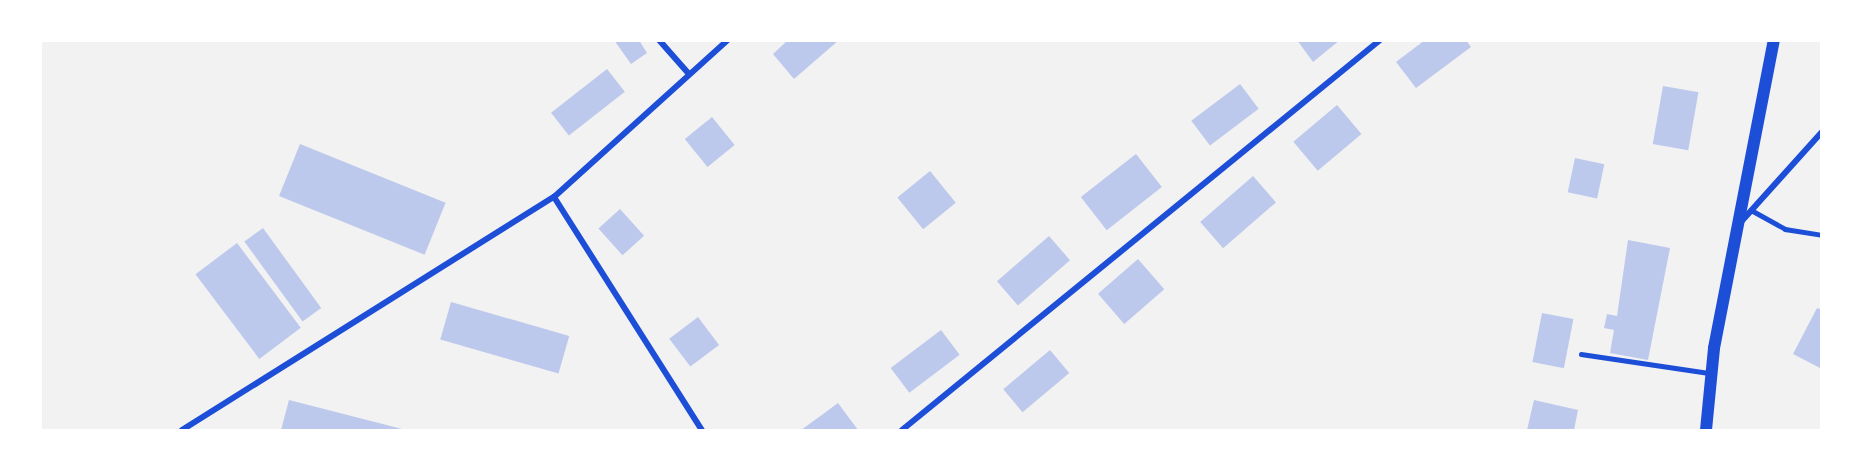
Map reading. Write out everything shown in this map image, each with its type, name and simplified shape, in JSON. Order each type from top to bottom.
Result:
[{"type":"main road","points":[[1706,430],[1712,374],[1774,40]]},
{"type":"street","points":[[659,40],[689,74]]},
{"type":"street","points":[[182,430],[554,197],[729,40]]},
{"type":"street","points":[[902,430],[1380,40]]},
{"type":"street","points":[[1738,226],[1821,132]]},
{"type":"street","points":[[554,197],[702,430]]},
{"type":"lane","points":[[1753,211],[1785,229],[1821,235]]},
{"type":"lane","points":[[1581,354],[1712,374]]},
{"type":"building","points":[[614,40],[639,40],[647,53],[631,64]]},
{"type":"building","points":[[788,40],[839,40],[794,79],[773,54]]},
{"type":"building","points":[[1297,40],[1340,40],[1313,62]]},
{"type":"building","points":[[1425,40],[1466,40],[1471,47],[1416,88],[1396,62]]},
{"type":"building","points":[[607,69],[625,92],[569,136],[551,113]]},
{"type":"building","points":[[1240,84],[1259,109],[1210,145],[1191,121]]},
{"type":"building","points":[[1663,86],[1698,92],[1688,150],[1653,144]]},
{"type":"building","points":[[1337,105],[1361,134],[1318,171],[1293,142]]},
{"type":"building","points":[[712,117],[735,145],[707,167],[685,139]]},
{"type":"building","points":[[300,144],[446,203],[425,255],[279,196]]},
{"type":"building","points":[[1136,154],[1162,187],[1107,230],[1081,197]]},
{"type":"building","points":[[1575,158],[1604,164],[1597,198],[1568,192]]},
{"type":"building","points":[[930,171],[956,203],[923,229],[897,197]]},
{"type":"building","points":[[1253,176],[1276,202],[1223,248],[1200,222]]},
{"type":"building","points":[[620,209],[644,236],[623,255],[598,228]]},
{"type":"building","points":[[263,228],[321,308],[303,322],[244,242]]},
{"type":"building","points":[[1049,236],[1070,260],[1018,305],[997,281]]},
{"type":"building","points":[[1628,240],[1670,248],[1648,360],[1610,353],[1614,330],[1604,328],[1607,314],[1617,316]]},
{"type":"building","points":[[237,243],[301,328],[259,359],[195,274]]},
{"type":"building","points":[[1138,259],[1164,289],[1124,324],[1098,294]]},
{"type":"building","points":[[451,302],[569,336],[558,373],[440,339]]},
{"type":"building","points":[[1817,308],[1822,310],[1822,369],[1793,354]]},
{"type":"building","points":[[1542,313],[1573,319],[1564,368],[1532,362]]},
{"type":"building","points":[[698,317],[719,345],[690,367],[669,339]]},
{"type":"building","points":[[941,330],[960,355],[909,393],[891,368]]},
{"type":"building","points":[[1050,350],[1069,373],[1023,412],[1003,389]]},
{"type":"building","points":[[289,400],[406,430],[281,430]]},
{"type":"building","points":[[1534,400],[1578,410],[1574,430],[1527,430]]},
{"type":"building","points":[[838,403],[858,430],[801,430],[819,417]]}]
